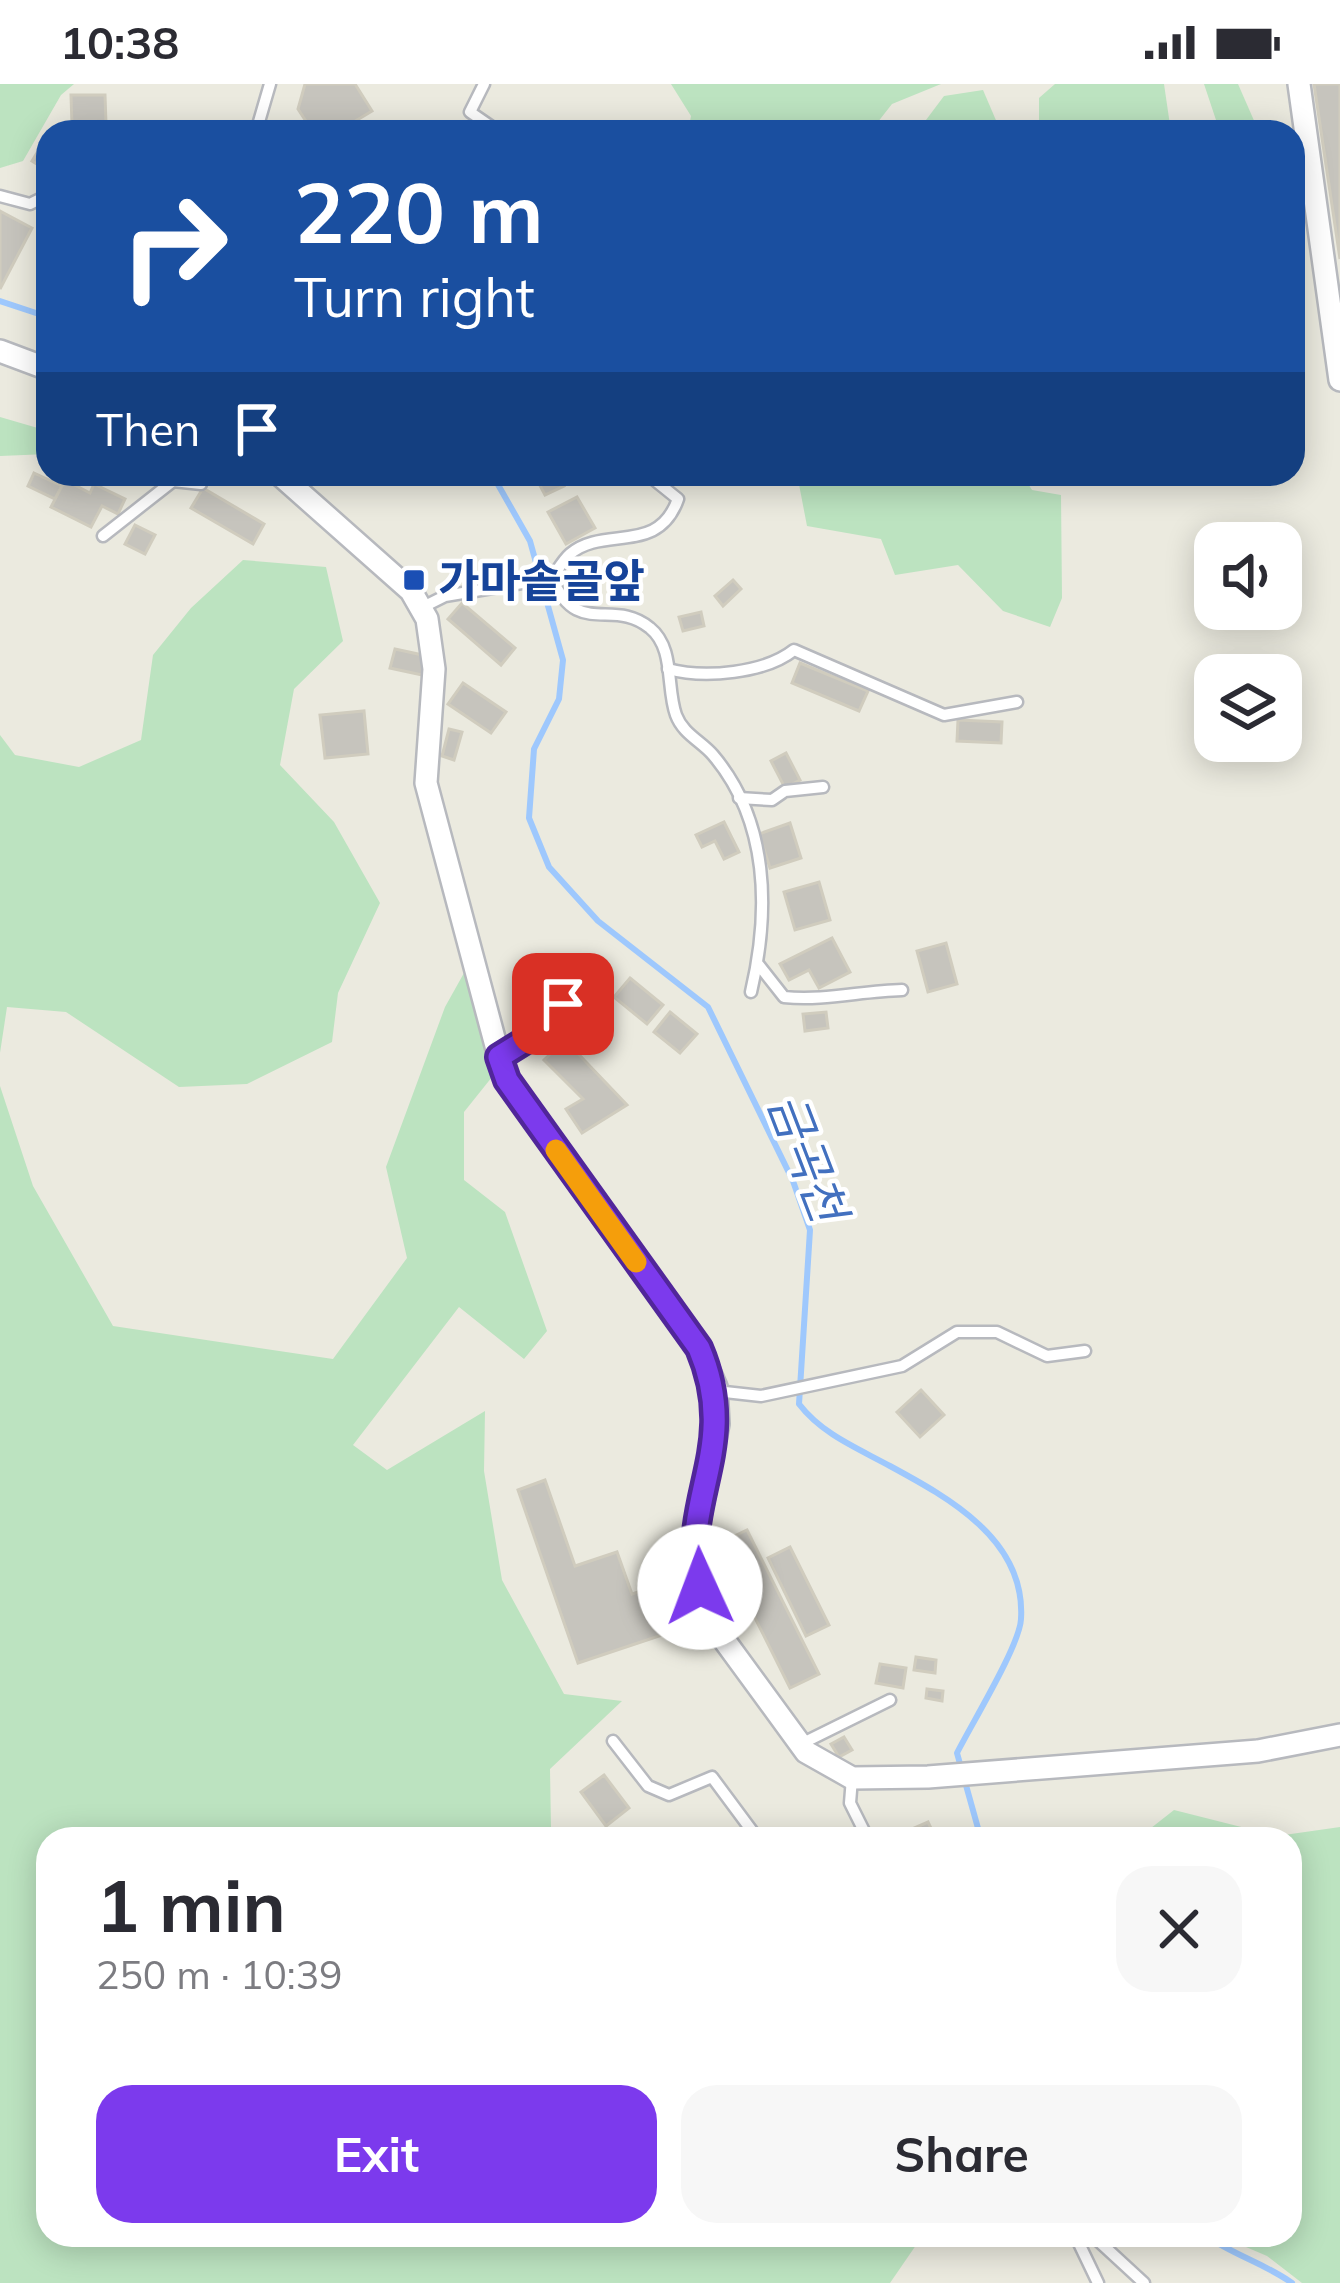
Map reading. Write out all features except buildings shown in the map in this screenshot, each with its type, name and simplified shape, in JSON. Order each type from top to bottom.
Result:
[{"type":"street","points":[[1299,84],[1304,120]]},
{"type":"street","points":[[1305,127],[1340,380]]},
{"type":"street","points":[[0,351],[36,364]]},
{"type":"street","points":[[293,486],[411,591],[421,608],[434,669],[426,783],[499,1057],[507,1080],[699,1348],[716,1391],[718,1424],[692,1556],[708,1618],[801,1744],[852,1778],[928,1777],[1258,1751],[1340,1735]]},
{"type":"lane","points":[[260,120],[270,84]]},
{"type":"lane","points":[[482,120],[470,112],[484,84]]},
{"type":"lane","points":[[0,196],[29,204],[36,201]]},
{"type":"lane","points":[[103,536],[162,486]]},
{"type":"lane","points":[[421,608],[445,596],[552,578],[572,552],[654,531],[672,518],[678,499],[662,486]]},
{"type":"lane","points":[[552,578],[562,603],[584,614],[630,618],[652,629],[668,669],[676,716],[712,754],[752,818],[764,938],[751,992]]},
{"type":"lane","points":[[668,669],[691,675],[773,667],[794,650],[944,715],[1017,702]]},
{"type":"lane","points":[[739,798],[772,800],[785,790],[823,787]]},
{"type":"lane","points":[[758,964],[784,997],[832,1000],[857,991],[902,990]]},
{"type":"lane","points":[[499,1057],[547,1027],[579,982]]},
{"type":"lane","points":[[716,1391],[761,1396],[833,1383],[902,1366],[957,1332],[997,1333],[1047,1356],[1084,1351]]},
{"type":"lane","points":[[801,1744],[890,1700]]},
{"type":"lane","points":[[613,1741],[648,1786],[669,1795],[712,1777],[749,1827]]},
{"type":"lane","points":[[852,1778],[850,1803],[860,1827]]},
{"type":"lane","points":[[1081,2247],[1098,2283]]},
{"type":"lane","points":[[1106,2247],[1144,2283]]},
{"type":"green space","points":[[0,84],[74,84],[61,95],[47,120],[36,120],[36,138],[23,161],[0,168]]},
{"type":"green space","points":[[671,84],[941,84],[892,104],[879,120],[690,120]]},
{"type":"green space","points":[[1055,84],[1164,84],[1169,120],[1039,120],[1039,98]]},
{"type":"green space","points":[[1204,84],[1238,84],[1254,120],[1216,120]]},
{"type":"green space","points":[[983,90],[996,120],[926,120],[944,96]]},
{"type":"green space","points":[[0,417],[36,428],[36,454],[0,456]]},
{"type":"green space","points":[[799,486],[1030,486],[1061,495],[1062,598],[1050,627],[1003,611],[958,565],[895,575],[881,539],[807,526]]},
{"type":"green space","points":[[243,560],[326,567],[343,641],[294,689],[280,765],[334,822],[380,903],[338,993],[332,1042],[247,1084],[179,1087],[66,1012],[7,1007],[0,1053],[0,735],[15,755],[79,767],[141,740],[153,655],[191,608]]},
{"type":"green space","points":[[464,973],[496,1072],[464,1112],[464,1180],[505,1212],[547,1331],[524,1359],[459,1307],[353,1445],[387,1470],[485,1411],[484,1471],[502,1580],[564,1694],[622,1701],[550,1769],[551,1827],[36,1827],[36,2247],[915,2247],[890,2283],[0,2283],[0,1086],[33,1186],[113,1326],[333,1359],[407,1258],[386,1167],[445,1007]]},
{"type":"green space","points":[[1174,1810],[1241,1827],[1152,1827]]},
{"type":"green space","points":[[1340,1827],[1340,2283],[1302,2283],[1267,2256],[1246,2247],[1302,2247],[1302,1832]]},
{"type":"waterway","name":"금곡천","points":[[0,301],[36,313]]},
{"type":"waterway","name":"금곡천","points":[[499,486],[530,541],[563,660],[559,699],[534,749],[529,818],[549,867],[598,921],[708,1007],[793,1181],[810,1230],[799,1404],[829,1432],[959,1508],[980,1525],[1011,1566],[1019,1591],[1019,1631],[957,1753],[978,1827]]},
{"type":"waterway","name":"금곡천","points":[[1224,2247],[1292,2283]]},
{"type":"slow traffic","points":[[556,1150],[636,1262]]},
{"type":"place","name":"가마솥골앞","points":[[414,580]]},
{"type":"route","points":[[563,1004],[547,1027],[499,1057],[507,1080],[699,1348],[716,1388],[718,1424],[692,1556],[700,1587]]}]
